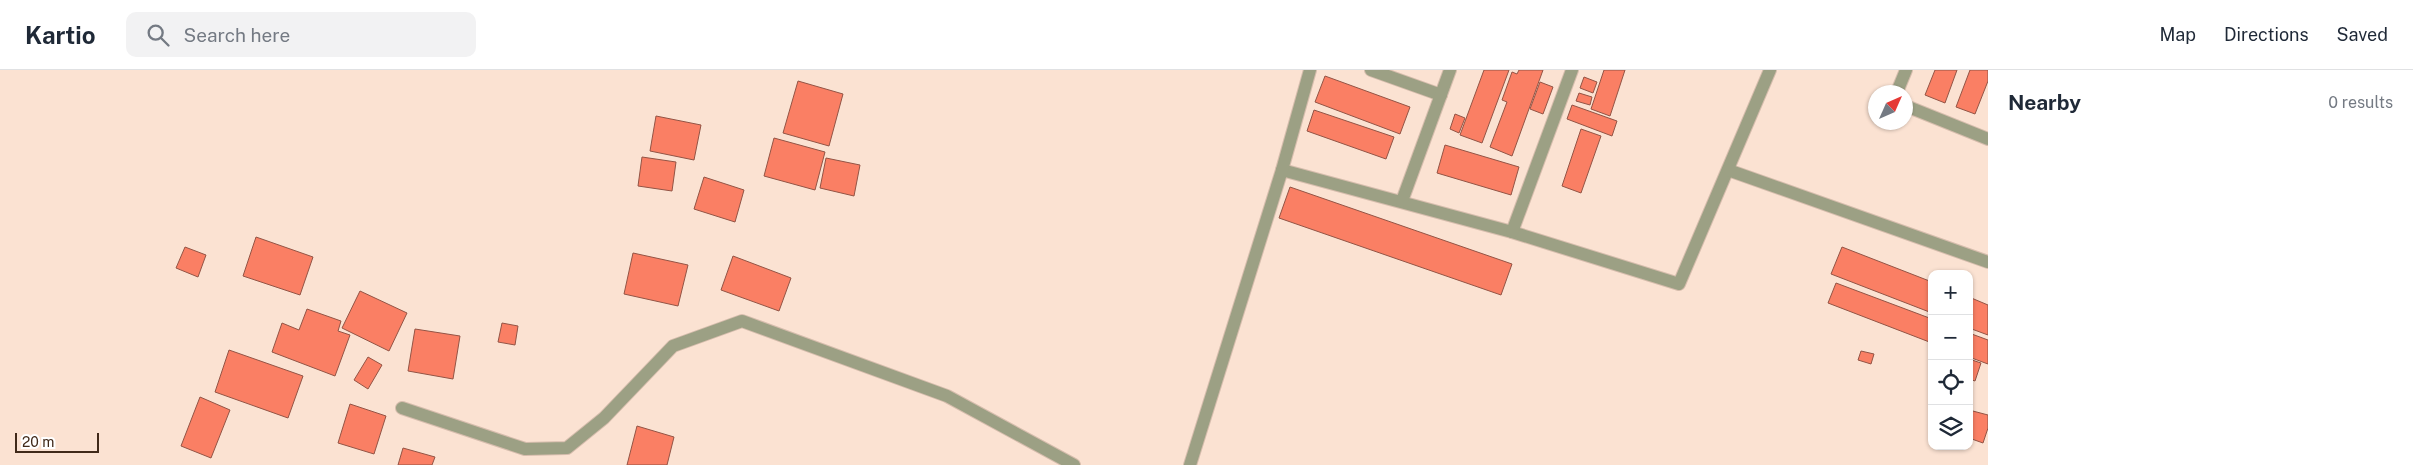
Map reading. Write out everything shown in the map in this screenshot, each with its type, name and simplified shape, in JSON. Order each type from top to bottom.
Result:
[{"type":"street","points":[[1190,465],[1282,170],[1310,70]]},
{"type":"street","points":[[1371,70],[1441,95]]},
{"type":"street","points":[[1402,201],[1450,70]]},
{"type":"street","points":[[1512,232],[1572,70]]},
{"type":"street","points":[[1282,170],[1512,232],[1679,284],[1770,70]]},
{"type":"street","points":[[1900,85],[1906,70]]},
{"type":"street","points":[[1913,109],[1988,139]]},
{"type":"street","points":[[1728,170],[1988,262]]},
{"type":"street","points":[[402,408],[525,448],[567,448],[604,418],[673,346],[742,322],[946,396],[1074,465]]},
{"type":"building","points":[[1484,70],[1509,70],[1482,143],[1460,135]]},
{"type":"building","points":[[1519,70],[1543,70],[1512,156],[1490,147],[1507,102],[1502,100],[1512,72],[1517,74]]},
{"type":"building","points":[[1604,70],[1625,70],[1610,116],[1591,109]]},
{"type":"building","points":[[1935,70],[1957,70],[1945,103],[1925,95]]},
{"type":"building","points":[[1970,70],[1988,70],[1988,81],[1975,114],[1956,107]]},
{"type":"building","points":[[1325,76],[1410,107],[1400,134],[1315,102]]},
{"type":"building","points":[[1584,77],[1597,82],[1593,93],[1580,88]]},
{"type":"building","points":[[798,81],[843,94],[829,146],[783,133]]},
{"type":"building","points":[[1540,82],[1553,87],[1543,114],[1530,109]]},
{"type":"building","points":[[1579,93],[1592,97],[1590,105],[1576,101]]},
{"type":"building","points":[[1572,105],[1617,121],[1612,136],[1567,119]]},
{"type":"building","points":[[1314,110],[1394,137],[1386,159],[1307,131]]},
{"type":"building","points":[[1455,114],[1465,118],[1459,133],[1450,129]]},
{"type":"building","points":[[656,116],[701,125],[694,160],[650,151]]},
{"type":"building","points":[[1581,129],[1601,136],[1581,193],[1562,186]]},
{"type":"building","points":[[774,138],[825,152],[815,190],[764,176]]},
{"type":"building","points":[[1445,145],[1519,167],[1511,195],[1437,173]]},
{"type":"building","points":[[642,157],[676,162],[672,191],[638,186]]},
{"type":"building","points":[[826,158],[860,165],[854,196],[820,188]]},
{"type":"building","points":[[704,177],[744,190],[735,222],[694,209]]},
{"type":"building","points":[[1290,187],[1512,264],[1501,295],[1279,218]]},
{"type":"building","points":[[256,237],[313,257],[300,295],[243,276]]},
{"type":"building","points":[[185,247],[206,255],[198,277],[176,268]]},
{"type":"building","points":[[1842,247],[1928,280],[1928,311],[1831,274]]},
{"type":"building","points":[[633,253],[688,265],[678,306],[624,294]]},
{"type":"building","points":[[733,256],[791,278],[779,311],[721,290]]},
{"type":"building","points":[[1836,283],[1928,318],[1928,341],[1828,303]]},
{"type":"building","points":[[360,291],[407,313],[389,351],[342,328]]},
{"type":"building","points":[[1973,299],[1988,305],[1988,335],[1973,329]]},
{"type":"building","points":[[307,309],[341,321],[338,331],[350,335],[335,376],[272,352],[282,323],[299,330]]},
{"type":"building","points":[[502,323],[518,326],[515,345],[498,342]]},
{"type":"building","points":[[415,329],[460,336],[453,379],[408,371]]},
{"type":"building","points":[[1973,334],[1988,340],[1988,364],[1973,358]]},
{"type":"building","points":[[229,350],[303,376],[288,418],[215,392]]},
{"type":"building","points":[[1861,351],[1874,354],[1871,364],[1858,360]]},
{"type":"building","points":[[368,357],[382,365],[368,389],[354,380]]},
{"type":"building","points":[[1973,360],[1981,363],[1975,381],[1973,380]]},
{"type":"building","points":[[200,397],[230,410],[211,458],[181,446]]},
{"type":"building","points":[[350,404],[386,416],[374,454],[338,443]]},
{"type":"building","points":[[1973,411],[1988,415],[1988,428],[1983,443],[1973,439]]},
{"type":"building","points":[[637,426],[674,437],[667,465],[627,465]]},
{"type":"building","points":[[403,448],[435,457],[432,465],[398,465]]}]
